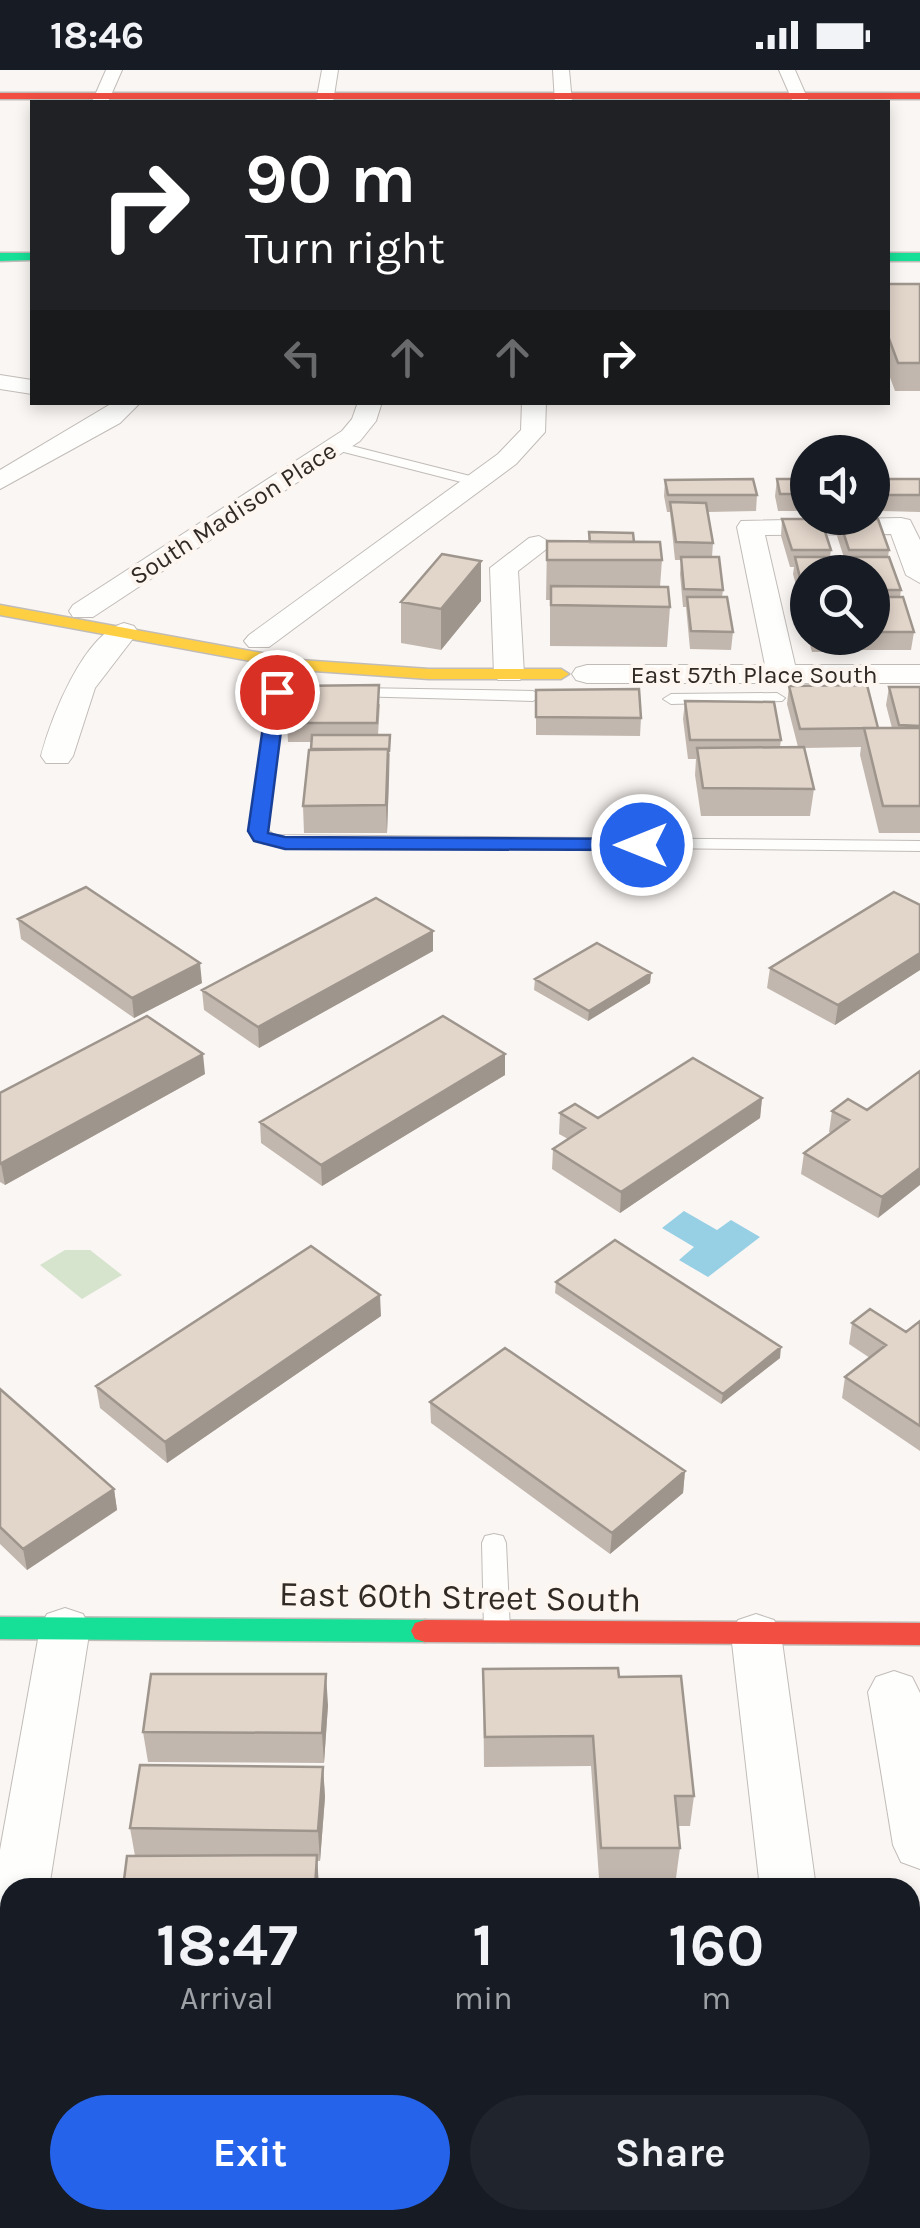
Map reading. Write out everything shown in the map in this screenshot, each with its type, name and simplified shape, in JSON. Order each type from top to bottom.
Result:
[{"type":"street","points":[[101,99],[114,70]]},
{"type":"street","points":[[325,99],[330,70]]},
{"type":"street","points":[[560,70],[564,100]]},
{"type":"street","points":[[787,70],[799,99]]},
{"type":"street","points":[[0,96],[564,100],[920,96]]},
{"type":"street","points":[[0,257],[30,256]]},
{"type":"street","points":[[890,257],[920,257]]},
{"type":"street","points":[[0,382],[30,387]]},
{"type":"street","points":[[0,481],[111,418],[126,405]]},
{"type":"street","name":"South Madison Place","points":[[82,611],[336,446],[364,422],[369,405]]},
{"type":"street","points":[[259,641],[516,452],[533,432],[534,405]]},
{"type":"street","points":[[780,686],[750,527],[901,526],[920,575]]},
{"type":"street","points":[[509,674],[504,568],[539,544]]},
{"type":"street","name":"East 57th Place South","points":[[0,610],[300,665],[455,684],[509,674],[574,674],[721,686],[780,686],[920,674]]},
{"type":"street","name":"South Madison Place","points":[[57,756],[71,701],[90,670],[124,632]]},
{"type":"street","name":"East 60th Street South","points":[[0,1628],[920,1634]]},
{"type":"street","points":[[23,1878],[65,1628]]},
{"type":"street","points":[[756,1634],[787,1878]]},
{"type":"street","points":[[894,1692],[920,1844]]},
{"type":"lane","points":[[336,446],[477,482]]},
{"type":"lane","points":[[533,696],[455,684],[277,692],[258,831],[261,836],[285,843],[920,846]]},
{"type":"lane","points":[[671,699],[721,686]]},
{"type":"lane","points":[[494,1543],[497,1632]]},
{"type":"green space","points":[[65,1250],[90,1250],[122,1275],[82,1299],[40,1265]]},
{"type":"water","points":[[684,1211],[717,1230],[731,1220],[760,1237],[708,1277],[679,1260],[694,1247],[662,1228]]},
{"type":"building","points":[[890,284],[920,284],[920,363],[898,363],[890,341]]},
{"type":"building","points":[[753,479],[757,495],[668,495],[665,480]]},
{"type":"building","points":[[777,479],[790,479],[790,494],[780,494]]},
{"type":"building","points":[[890,479],[920,479],[920,495],[890,495]]},
{"type":"building","points":[[670,502],[706,503],[713,543],[676,542]]},
{"type":"building","points":[[782,519],[790,519],[790,535],[826,535],[831,550],[792,550]]},
{"type":"building","points":[[589,532],[633,533],[634,542],[590,542]]},
{"type":"building","points":[[844,535],[884,535],[889,550],[849,550]]},
{"type":"building","points":[[547,541],[660,542],[662,560],[547,560]]},
{"type":"building","points":[[442,554],[481,561],[441,609],[401,602]]},
{"type":"building","points":[[681,557],[719,557],[723,590],[684,589]]},
{"type":"building","points":[[890,560],[901,590],[890,590]]},
{"type":"building","points":[[551,586],[668,587],[670,607],[551,605]]},
{"type":"building","points":[[687,597],[727,597],[733,632],[691,631]]},
{"type":"building","points":[[890,597],[903,597],[914,632],[890,632]]},
{"type":"building","points":[[379,685],[377,723],[287,723],[291,686]]},
{"type":"building","points":[[867,685],[878,728],[800,729],[789,686]]},
{"type":"building","points":[[889,687],[920,687],[920,726],[899,725]]},
{"type":"building","points":[[639,689],[641,718],[536,717],[536,690]]},
{"type":"building","points":[[685,701],[774,702],[781,740],[690,740]]},
{"type":"building","points":[[864,728],[920,728],[920,806],[883,806]]},
{"type":"building","points":[[312,735],[390,735],[389,752],[311,749]]},
{"type":"building","points":[[804,747],[814,789],[703,788],[697,748]]},
{"type":"building","points":[[388,749],[386,805],[303,806],[309,750]]},
{"type":"building","points":[[86,887],[200,963],[132,998],[18,919]]},
{"type":"building","points":[[894,892],[920,905],[920,953],[838,1005],[770,968]]},
{"type":"building","points":[[376,898],[433,931],[258,1027],[202,990]]},
{"type":"building","points":[[597,943],[651,973],[589,1011],[535,979]]},
{"type":"building","points":[[147,1016],[203,1054],[0,1164],[0,1093]]},
{"type":"building","points":[[443,1016],[505,1054],[321,1165],[260,1122]]},
{"type":"building","points":[[693,1058],[762,1098],[621,1192],[553,1149],[585,1128],[560,1113],[575,1104],[598,1118]]},
{"type":"building","points":[[920,1071],[920,1168],[882,1197],[804,1153],[849,1120],[832,1111],[848,1099],[867,1110]]},
{"type":"building","points":[[615,1240],[781,1347],[723,1394],[556,1282]]},
{"type":"building","points":[[311,1246],[380,1295],[165,1442],[96,1386]]},
{"type":"building","points":[[870,1309],[906,1332],[920,1321],[920,1426],[845,1377],[886,1345],[852,1323]]},
{"type":"building","points":[[505,1348],[685,1471],[612,1533],[430,1402]]},
{"type":"building","points":[[0,1389],[114,1489],[23,1549],[0,1527]]},
{"type":"building","points":[[618,1668],[619,1677],[681,1676],[694,1796],[675,1796],[680,1848],[601,1848],[593,1736],[485,1737],[483,1669]]},
{"type":"building","points":[[151,1674],[326,1674],[322,1733],[143,1732]]},
{"type":"building","points":[[140,1765],[323,1767],[318,1831],[130,1828]]},
{"type":"building","points":[[317,1855],[316,1878],[124,1878],[127,1856]]},
{"type":"traffic: fast","points":[[0,257],[30,257]]},
{"type":"traffic: fast","points":[[890,257],[920,257]]},
{"type":"traffic: fast","points":[[0,1628],[425,1631]]},
{"type":"traffic: slow","points":[[0,610],[300,665],[429,674],[561,674]]},
{"type":"traffic: jam","points":[[0,96],[920,96]]},
{"type":"traffic: jam","points":[[425,1631],[920,1634]]},
{"type":"route","points":[[277,692],[258,831],[270,840],[642,845]]}]
